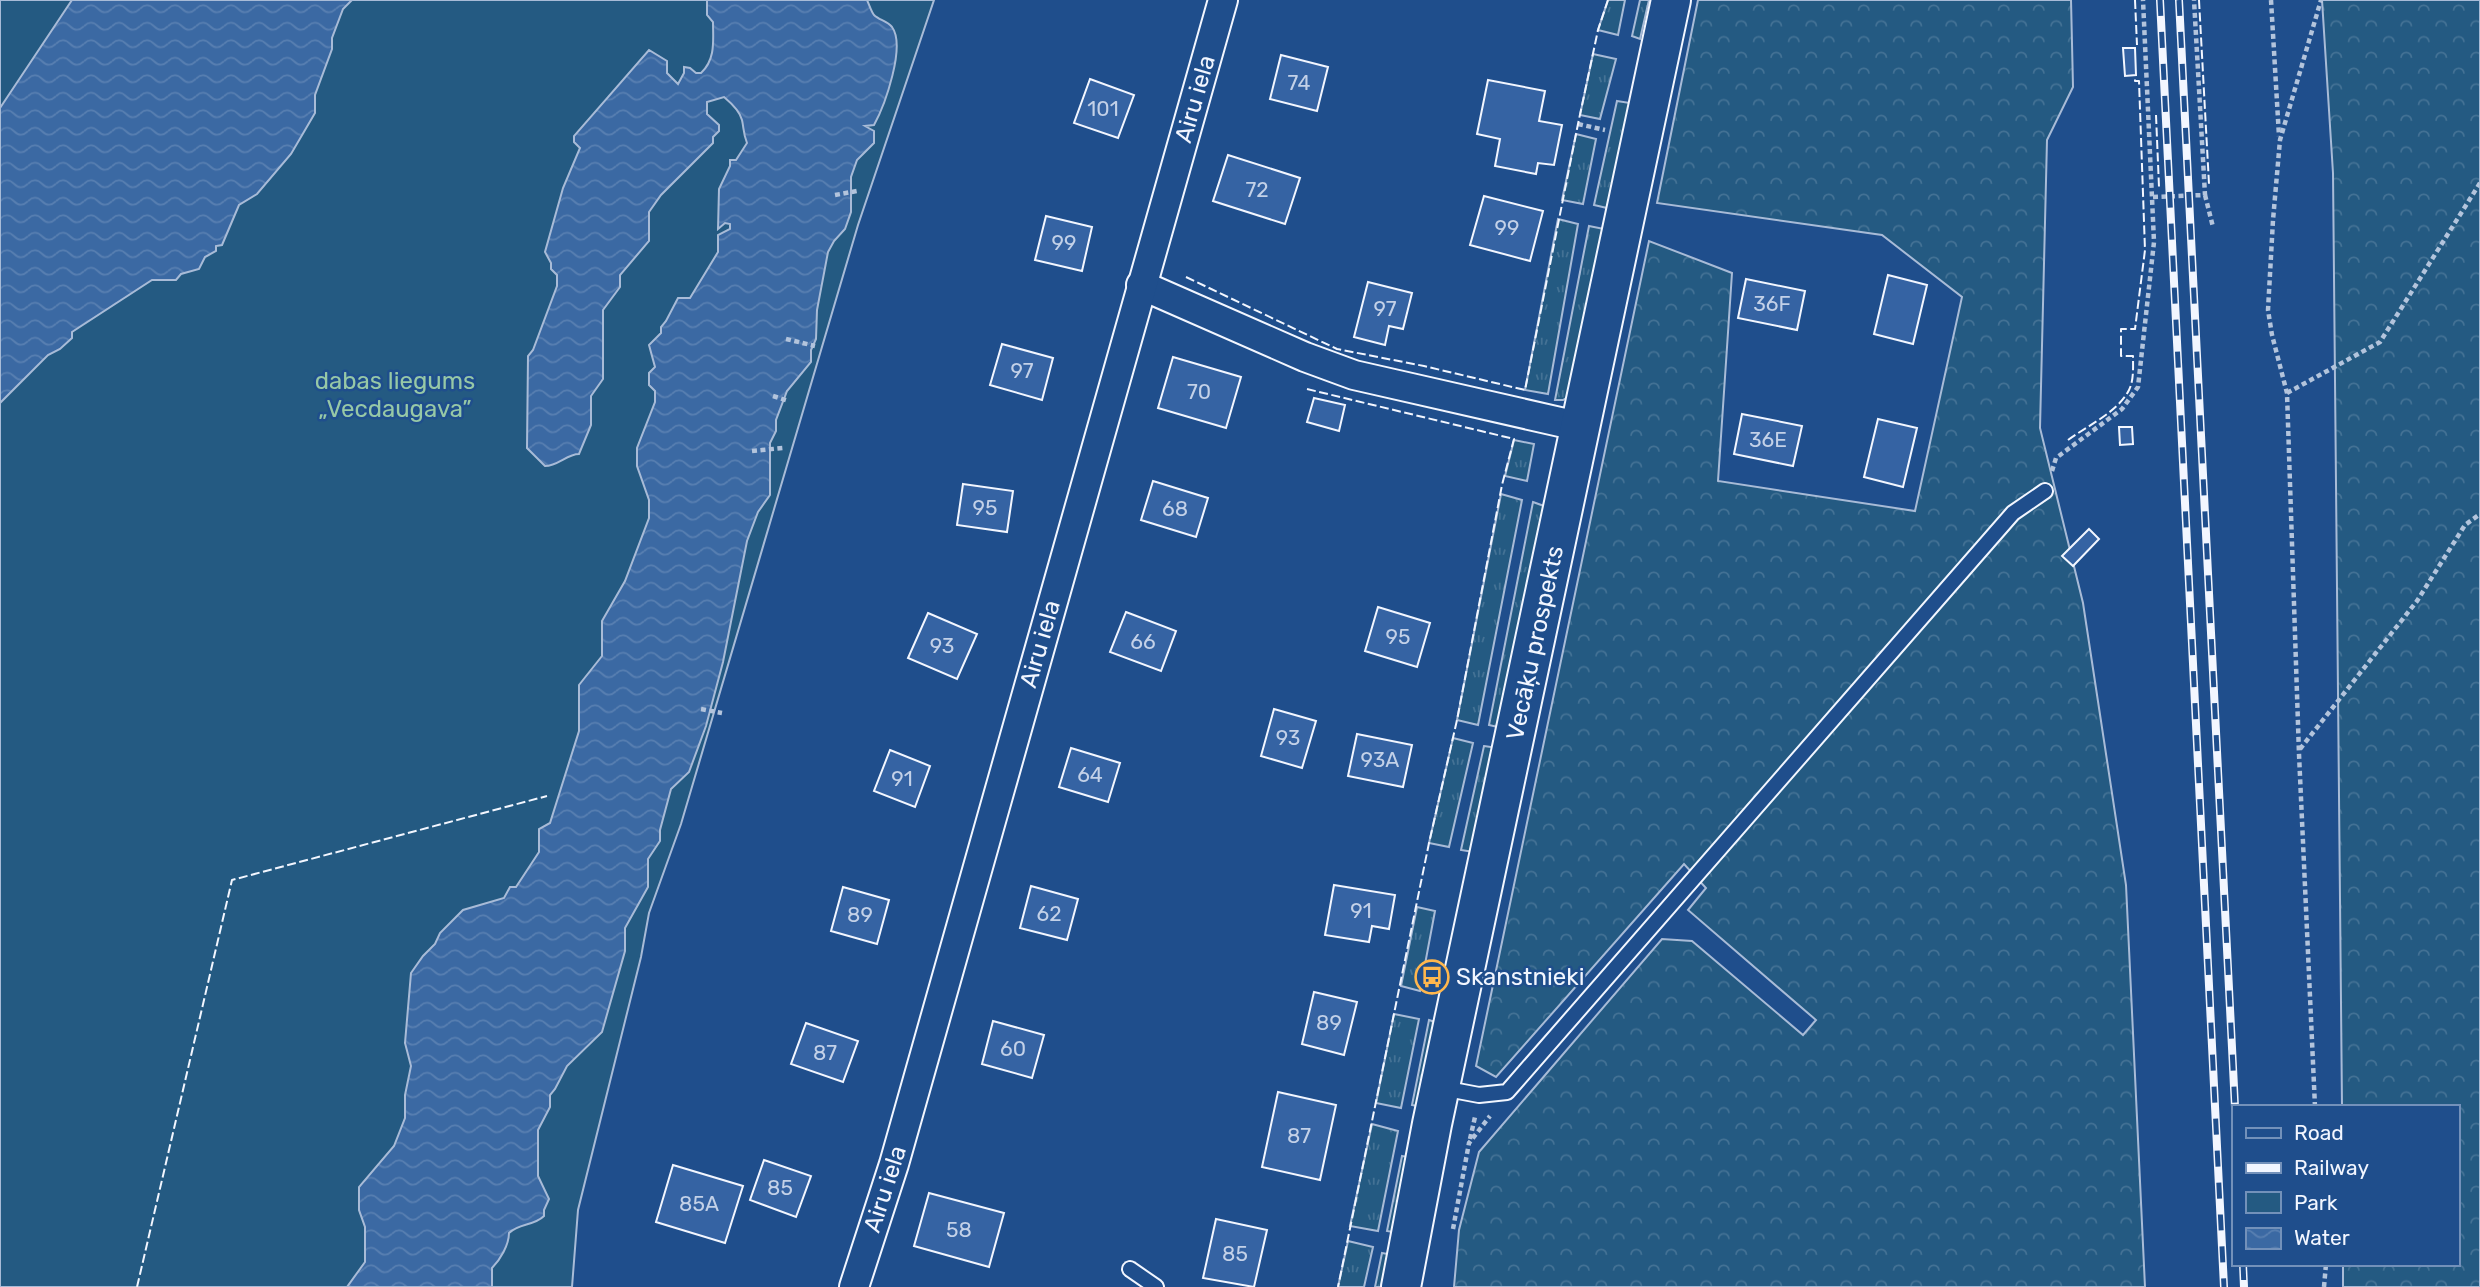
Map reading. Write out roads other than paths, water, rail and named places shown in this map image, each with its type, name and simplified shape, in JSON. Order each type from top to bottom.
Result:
[{"type":"main road","name":"Vecāķu prospekts","points":[[1401,1287],[1440,1087],[1671,0]]},
{"type":"street","name":"Airu iela","points":[[855,1287],[894,1164],[1223,0]]},
{"type":"street","points":[[1141,285],[1305,357],[1354,375],[1582,428]]},
{"type":"lane","points":[[1440,1087],[1479,1094],[1507,1092],[2013,513],[2045,491]]},
{"type":"lane","points":[[1130,1269],[1156,1287]]},
{"type":"water","points":[[72,0],[352,0],[343,9],[332,38],[332,49],[315,95],[315,113],[291,154],[257,194],[239,205],[222,245],[216,246],[216,251],[205,257],[199,269],[181,274],[176,280],[152,280],[72,332],[72,338],[48,355],[0,403],[0,108]]},
{"type":"water","points":[[707,0],[867,0],[874,15],[892,27],[897,48],[883,104],[874,125],[865,126],[874,131],[874,143],[857,160],[851,177],[851,212],[845,229],[828,252],[811,362],[787,391],[776,420],[776,431],[770,443],[770,495],[758,512],[747,541],[723,662],[706,726],[689,772],[671,789],[660,830],[660,841],[648,859],[648,887],[625,928],[625,951],[602,1032],[567,1066],[550,1095],[550,1107],[538,1130],[538,1176],[549,1199],[544,1216],[509,1233],[504,1252],[492,1268],[492,1287],[347,1287],[365,1262],[365,1227],[359,1210],[359,1187],[394,1146],[405,1118],[405,1095],[411,1066],[405,1043],[411,973],[435,944],[440,933],[463,910],[504,898],[510,887],[516,887],[539,852],[539,829],[550,823],[579,731],[579,685],[602,656],[602,621],[625,581],[649,518],[649,500],[637,466],[637,448],[655,402],[655,391],[649,385],[649,373],[655,367],[649,345],[661,333],[661,327],[678,298],[690,298],[718,252],[718,235],[730,229],[730,224],[725,223],[718,229],[719,189],[730,166],[730,160],[736,160],[747,143],[741,117],[732,104],[724,97],[707,102],[707,114],[719,125],[713,143],[661,195],[649,212],[649,241],[620,275],[620,287],[603,310],[603,379],[591,396],[591,425],[579,454],[545,466],[527,448],[528,356],[533,350],[557,286],[557,275],[551,269],[545,252],[563,188],[580,148],[574,142],[574,136],[649,50],[667,61],[667,73],[678,84],[684,67],[696,73],[701,73],[706,68],[713,49],[713,22],[707,15]]},
{"type":"railway","points":[[2160,0],[2224,1287]]},
{"type":"railway","points":[[2179,0],[2235,1105]]},
{"type":"railway","points":[[2243,1266],[2244,1287]]},
{"type":"place","name":"Skanstnieki","points":[[1432,977]]},
{"type":"park label","name":"dabas liegums „Vecdaugava”","points":[[395,395]]}]
